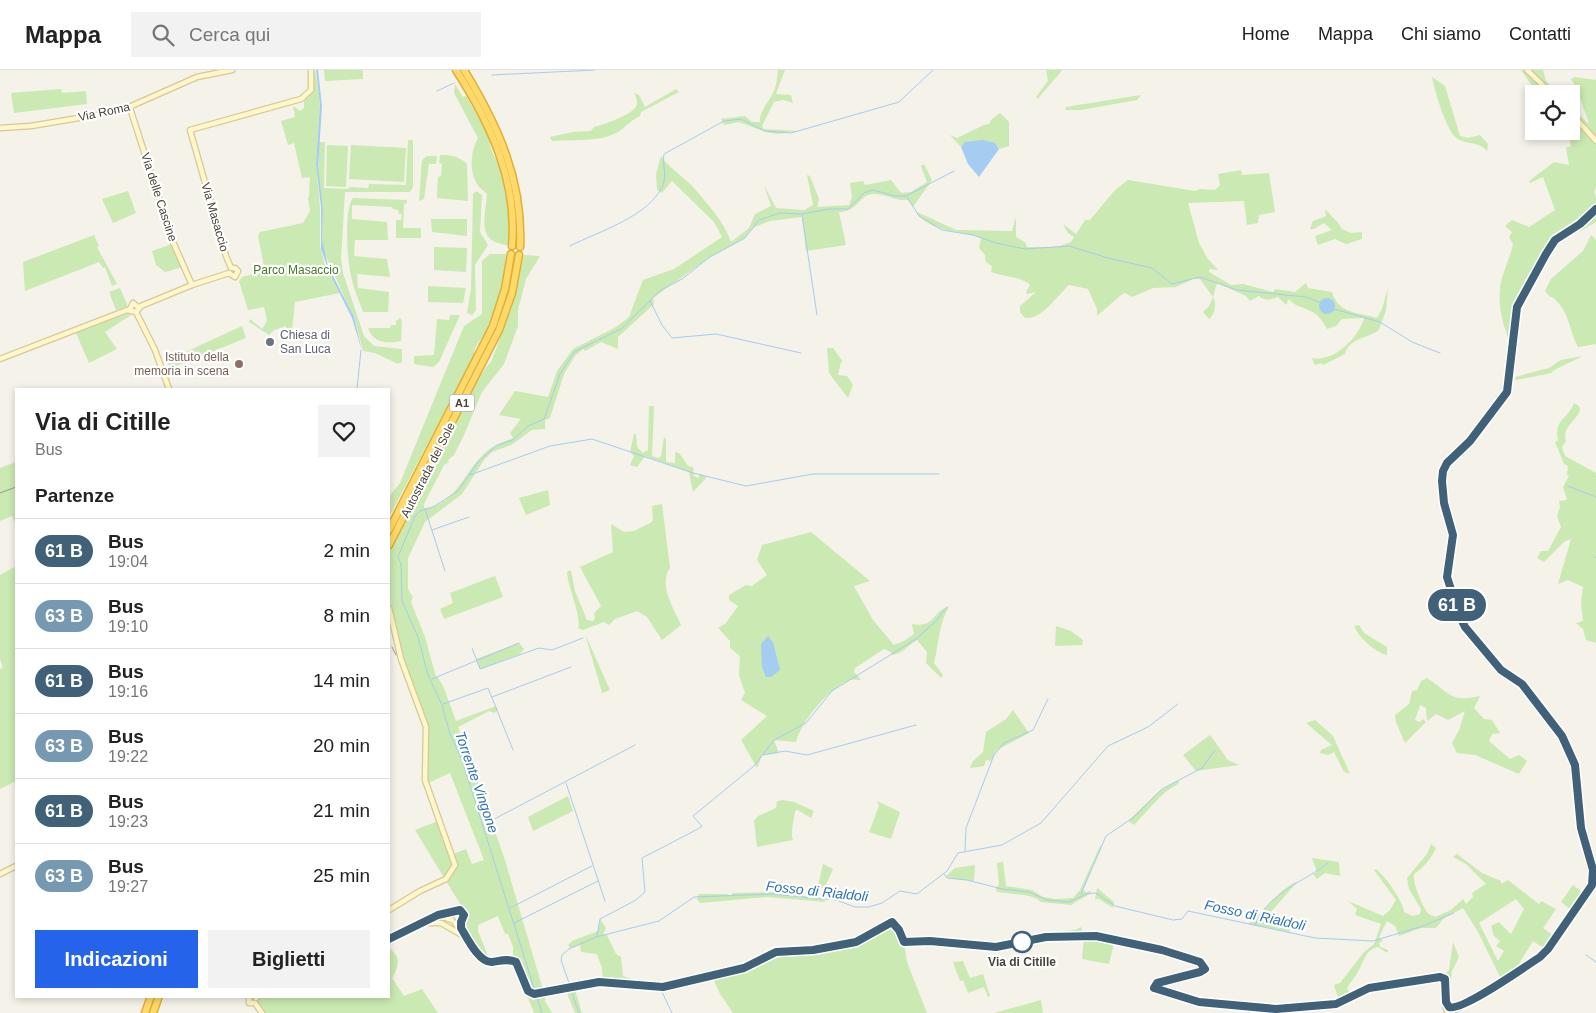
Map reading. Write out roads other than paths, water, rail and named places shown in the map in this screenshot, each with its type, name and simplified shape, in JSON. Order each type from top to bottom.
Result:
[{"type":"highway","points":[[456,70],[476,101],[501,157],[511,199],[512,246]]},
{"type":"highway","points":[[464,70],[493,121],[510,162],[519,204],[520,247]]},
{"type":"highway","name":"Autostrada del Sole","points":[[390,528],[493,326],[505,289],[511,254]]},
{"type":"highway","name":"Autostrada del Sole","points":[[390,544],[499,330],[512,293],[519,255]]},
{"type":"highway","points":[[390,523],[398,511]]},
{"type":"highway","points":[[145,1013],[150,998]]},
{"type":"highway","points":[[153,1013],[158,998]]},
{"type":"street","name":"Via Roma","points":[[0,128],[53,123],[130,108],[197,77],[232,70]]},
{"type":"street","name":"Via Masaccio","points":[[192,285],[230,271],[190,130],[306,97],[311,90],[311,70]]},
{"type":"street","points":[[1526,70],[1542,85]]},
{"type":"street","name":"Via delle Cascine","points":[[130,108],[173,242],[192,285]]},
{"type":"street","points":[[1580,123],[1596,141]]},
{"type":"street","points":[[454,910],[450,915],[484,961],[509,960],[516,962],[528,991],[532,994],[599,982],[663,987],[744,968],[776,952],[813,950],[856,942],[892,922],[899,930],[904,942],[930,941],[996,947],[1046,937],[1112,938],[1162,950],[1203,964],[1205,969],[1200,972],[1160,982],[1154,986],[1158,991],[1205,1002],[1276,1009],[1331,1005],[1369,988],[1440,977],[1445,979],[1446,982],[1446,1002],[1450,1010],[1540,957],[1548,949],[1593,880],[1581,828],[1575,765],[1562,736],[1522,684],[1501,670],[1465,627],[1460,617],[1447,577],[1453,535],[1444,503],[1442,477],[1447,463],[1474,435],[1507,392],[1517,307],[1546,254],[1555,240],[1580,224],[1596,209]]},
{"type":"street","points":[[0,359],[137,309],[192,285]]},
{"type":"street","points":[[137,309],[169,388]]},
{"type":"street","points":[[390,612],[401,659],[426,727],[424,775],[436,816],[455,860],[453,871],[446,879],[420,891],[390,909]]},
{"type":"street","points":[[0,874],[15,866]]},
{"type":"street","points":[[390,939],[438,915],[454,910],[460,910],[464,913],[464,918],[456,922],[439,918],[406,931]]},
{"type":"street","points":[[426,923],[437,922],[445,924],[471,942]]},
{"type":"street","points":[[253,998],[262,1013]]},
{"type":"water","points":[[316,70],[318,70],[322,106],[318,167],[323,209],[322,239],[328,266],[354,317],[362,351],[352,318],[330,274],[321,249],[321,207],[316,164],[320,103]]},
{"type":"water","points":[[983,140],[995,143],[999,149],[979,177],[968,164],[961,147],[965,142]]},
{"type":"water","points":[[1327,298],[1333,300],[1335,306],[1333,312],[1327,314],[1321,312],[1319,306],[1321,300]]},
{"type":"water","points":[[768,636],[773,642],[780,670],[771,677],[766,677],[762,667],[761,644]]},
{"type":"waterway","points":[[492,75],[595,70]]},
{"type":"waterway","points":[[570,246],[622,222],[647,206],[663,185],[665,177],[664,154],[724,121],[741,119],[765,131],[791,133],[899,102],[933,70]]},
{"type":"waterway","points":[[437,91],[454,83]]},
{"type":"waterway","points":[[535,991],[462,760],[450,734],[442,705],[428,675],[418,637],[402,601],[401,564],[398,557],[415,516],[420,511],[433,507],[458,491],[478,462],[497,445],[513,440],[528,426],[544,419],[560,374],[574,352],[621,329],[661,290],[682,279],[710,257],[745,238],[759,220],[780,213],[802,214],[829,209],[848,209],[864,193],[873,190],[895,196],[906,196],[954,171]]},
{"type":"waterway","points":[[907,197],[919,216],[942,230],[973,235],[996,243],[1025,249],[1069,246],[1108,258],[1152,268],[1172,284],[1200,277],[1237,290],[1306,297],[1321,303]]},
{"type":"waterway","points":[[802,215],[817,315]]},
{"type":"waterway","points":[[650,301],[662,325],[672,338],[716,334],[801,353]]},
{"type":"waterway","points":[[1334,309],[1380,322],[1412,342],[1440,353]]},
{"type":"waterway","name":"Torrente Vingone","points":[[357,388],[361,350]]},
{"type":"waterway","points":[[470,475],[550,446],[592,439],[693,473],[746,486],[813,474],[939,474]]},
{"type":"waterway","points":[[1568,486],[1596,497]]},
{"type":"waterway","points":[[425,509],[445,571]]},
{"type":"waterway","points":[[432,530],[469,517]]},
{"type":"waterway","points":[[597,936],[600,919],[636,900],[645,892],[642,858],[702,826],[693,816],[754,766],[774,740],[806,723],[832,691],[916,639],[935,622],[947,607]]},
{"type":"waterway","points":[[472,648],[480,669],[539,648],[552,650],[583,638]]},
{"type":"waterway","points":[[432,679],[519,643]]},
{"type":"waterway","points":[[492,697],[571,667]]},
{"type":"waterway","points":[[443,704],[488,688],[513,750]]},
{"type":"waterway","points":[[965,851],[966,828],[994,755],[1004,743],[1033,730],[1048,699]]},
{"type":"waterway","points":[[570,986],[561,960],[562,955],[569,949],[596,937],[659,921],[694,897],[772,894],[836,900],[855,907],[869,907],[882,903],[900,891],[917,894],[947,871],[958,853],[1002,845],[1041,823],[1108,746],[1148,727],[1178,704]]},
{"type":"waterway","points":[[763,755],[785,751],[807,755],[916,725]]},
{"type":"waterway","points":[[483,825],[635,745]]},
{"type":"waterway","points":[[1081,894],[1106,836],[1134,817],[1162,789],[1202,768],[1215,750]]},
{"type":"waterway","points":[[566,783],[605,901]]},
{"type":"waterway","points":[[1255,925],[1261,914],[1277,896],[1328,863]]},
{"type":"waterway","points":[[510,908],[592,866]]},
{"type":"waterway","name":"Fosso di Rialdoli","points":[[944,874],[947,878],[967,880],[1002,889],[1029,892],[1047,900],[1069,902],[1086,894],[1096,893],[1115,906],[1173,920],[1182,919],[1188,911],[1315,938],[1373,941],[1423,926],[1454,913]]},
{"type":"waterway","points":[[514,923],[598,881]]},
{"type":"waterway","points":[[1586,955],[1596,962]]},
{"type":"waterway","name":"Fosso di Rialdoli","points":[[571,990],[579,1013]]},
{"type":"waterway","points":[[662,992],[672,1013]]},
{"type":"waterway","name":"Torrente Vingone","points":[[536,995],[542,1013]]},
{"type":"tram line","points":[[0,493],[15,487]]},
{"type":"tram line","points":[[392,647],[396,655]]},
{"type":"place","name":"Chiesa di San Luca","points":[[270,342]]},
{"type":"place","name":"Istituto della memoria in scena","points":[[239,364]]},
{"type":"place","name":"Via di Citille","points":[[1022,942]]},
{"type":"park label","name":"Parco Masaccio","points":[[296,270]]}]
